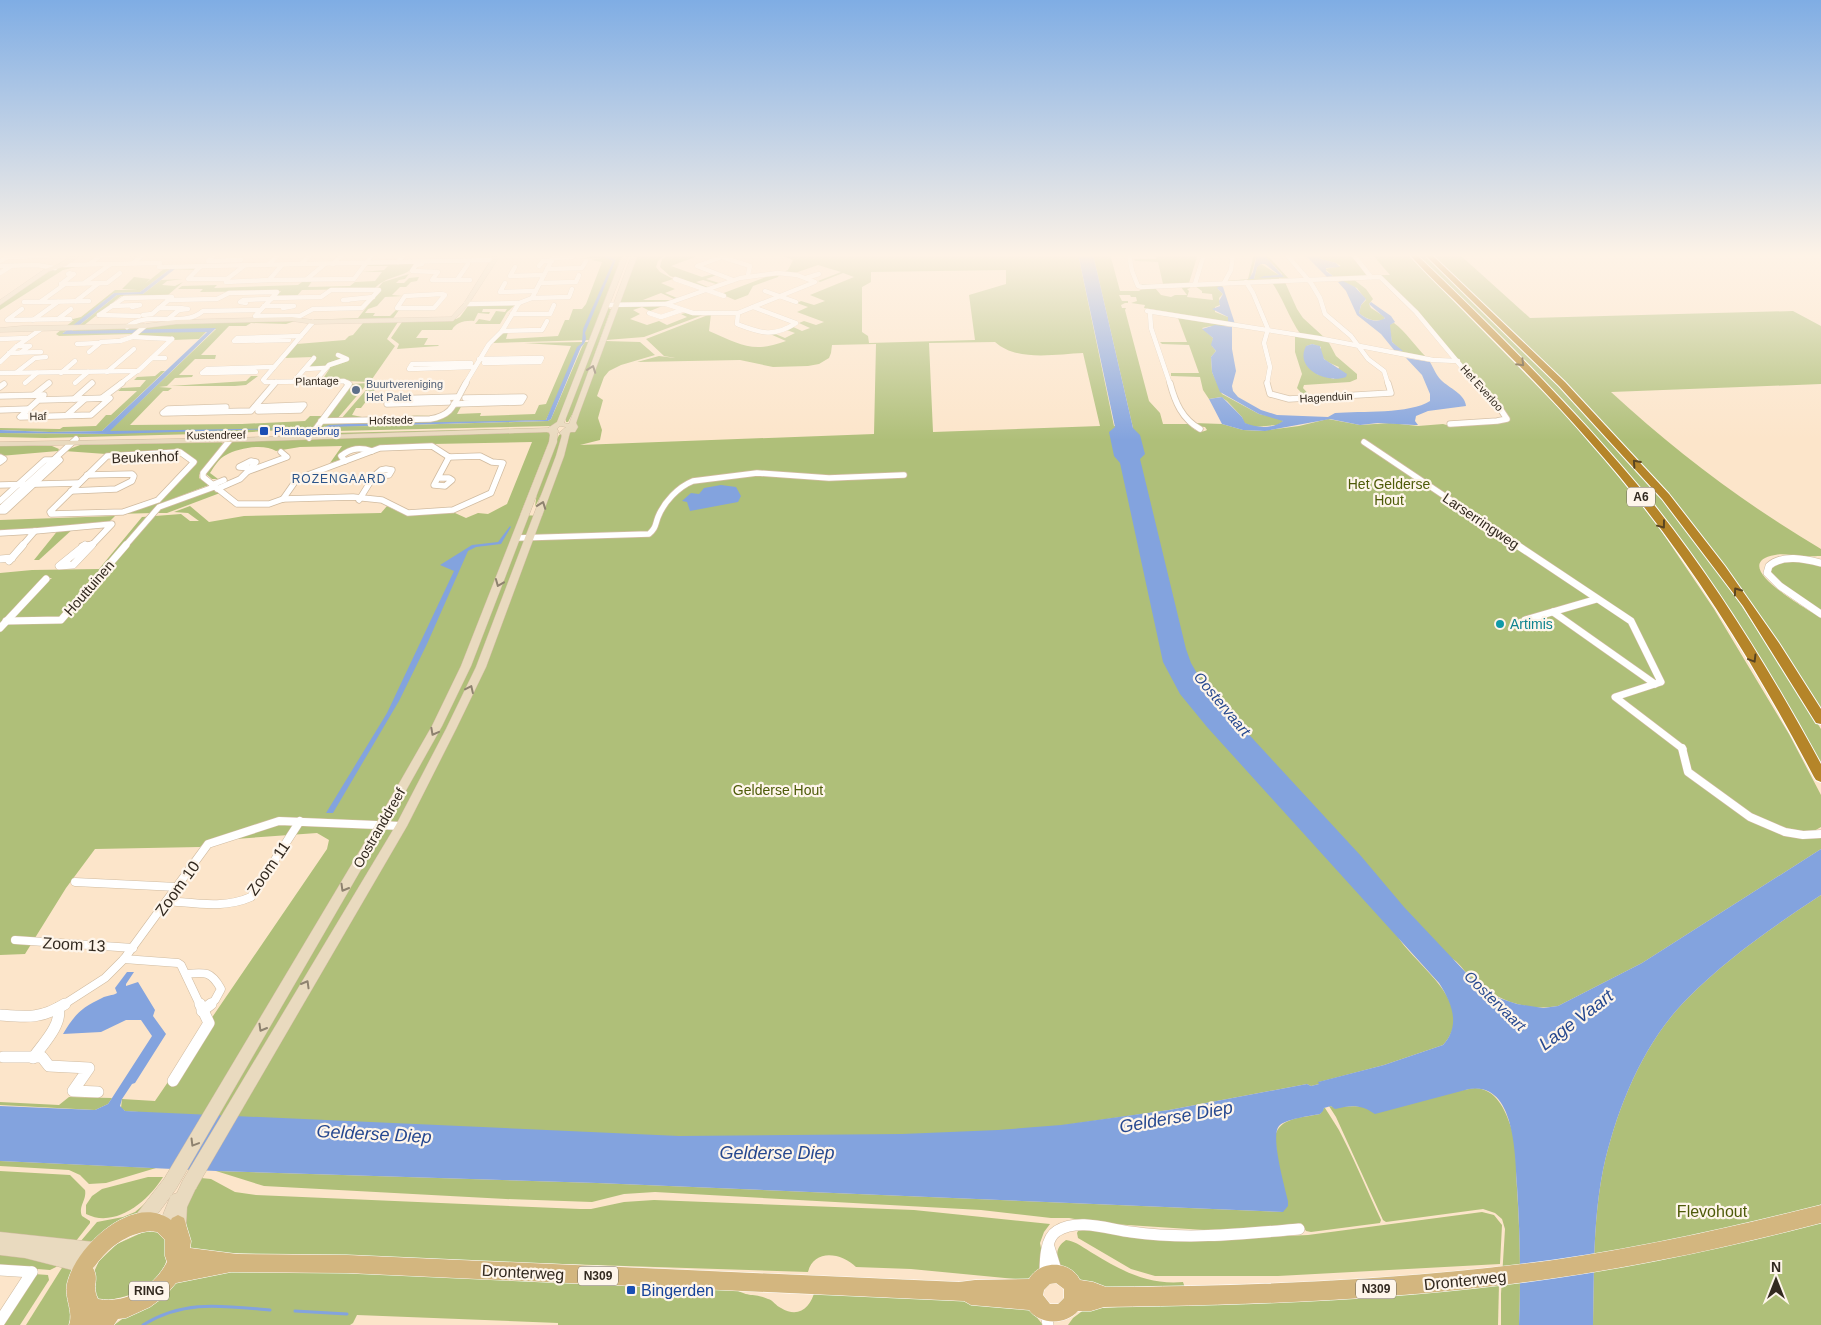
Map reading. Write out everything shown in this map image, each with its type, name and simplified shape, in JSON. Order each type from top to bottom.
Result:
[{"type":"highway","name":"A6","points":[[1474,316],[1538,379],[1591,436],[1642,498],[1693,566],[1738,634],[1791,720],[1821,777]]},
{"type":"highway","name":"A6","points":[[1491,316],[1557,380],[1643,471],[1733,586],[1778,651],[1821,720]]},
{"type":"main road","points":[[0,330],[127,327],[176,322],[294,317],[313,322],[453,319],[456,316]]},
{"type":"main road","name":"Oostranddreef","points":[[158,1224],[162,1201],[167,1189],[437,726],[466,666],[560,430],[602,316]]},
{"type":"main road","name":"Oostranddreef","points":[[158,1224],[187,1188],[401,826],[481,667],[530,537],[560,430],[575,414],[612,316]]},
{"type":"main road","name":"Kustendreef","points":[[311,435],[560,430]]},
{"type":"main road","name":"Kustendreef","points":[[0,444],[560,430]]},
{"type":"main road","name":"Kustendreef","points":[[0,438],[73,441]]},
{"type":"main road","name":"Dronterweg","points":[[175,1263],[347,1264],[960,1292],[978,1296],[1053,1301],[1091,1301],[1104,1297],[1313,1293],[1542,1272],[1628,1258],[1739,1235],[1821,1214]]},
{"type":"main road","points":[[158,1224],[174,1239],[175,1263]]},
{"type":"main road","name":"RING","points":[[158,1224],[140,1228],[111,1242],[89,1261],[76,1292],[98,1318],[134,1307],[148,1299],[157,1292],[175,1263]]},
{"type":"main road","points":[[0,1240],[89,1261]]},
{"type":"main road","points":[[0,1247],[89,1261]]},
{"type":"street","points":[[13,316],[7,320],[70,319]]},
{"type":"street","points":[[18,329],[39,316]]},
{"type":"street","points":[[58,319],[62,316]]},
{"type":"street","points":[[101,316],[104,318],[168,319],[195,318],[197,316]]},
{"type":"street","points":[[104,318],[121,316],[131,318],[138,316]]},
{"type":"street","points":[[168,319],[172,316]]},
{"type":"street","points":[[255,316],[299,316]]},
{"type":"street","points":[[393,321],[397,316]]},
{"type":"street","name":"Hofstede","points":[[321,421],[436,418],[448,414],[451,403],[457,397],[472,365],[479,359],[489,344],[502,332],[511,316]]},
{"type":"street","points":[[738,316],[738,324],[767,335],[796,324],[775,316]]},
{"type":"street","points":[[1149,316],[1151,328],[1165,362],[1172,393],[1190,422],[1200,429]]},
{"type":"street","points":[[1173,316],[1318,338],[1433,360],[1458,361]]},
{"type":"street","points":[[1262,316],[1268,329],[1267,331]]},
{"type":"street","points":[[1327,316],[1351,336],[1359,347]]},
{"type":"street","name":"Het Everloo","points":[[1420,316],[1470,377],[1498,405],[1507,419],[1501,422],[1468,421],[1450,424]]},
{"type":"street","points":[[127,327],[131,318]]},
{"type":"street","points":[[502,332],[542,330],[547,321]]},
{"type":"street","name":"Plantage","points":[[311,435],[349,384],[344,381],[265,382],[263,380],[313,322]]},
{"type":"street","points":[[77,344],[120,341],[132,337],[145,326]]},
{"type":"street","points":[[0,362],[17,346],[40,329]]},
{"type":"street","name":"Hagenduin","points":[[1267,331],[1263,344],[1270,365],[1266,388],[1271,395],[1281,398],[1390,394],[1390,385],[1384,371],[1368,360],[1359,347]]},
{"type":"street","points":[[289,340],[273,339],[237,338],[234,341],[273,339],[301,336]]},
{"type":"street","name":"Haf","points":[[102,398],[138,371],[172,339],[132,337]]},
{"type":"street","points":[[0,338],[28,338]]},
{"type":"street","points":[[89,352],[99,343]]},
{"type":"street","points":[[17,346],[30,346],[21,352]]},
{"type":"street","points":[[107,372],[134,349]]},
{"type":"street","points":[[9,353],[41,352]]},
{"type":"street","points":[[305,369],[325,368],[347,360],[338,355]]},
{"type":"street","points":[[16,373],[35,358],[46,357]]},
{"type":"street","points":[[152,358],[165,358]]},
{"type":"street","points":[[295,380],[314,358]]},
{"type":"street","points":[[479,359],[502,361],[540,362],[542,358],[502,361],[484,363]]},
{"type":"street","points":[[61,373],[75,361]]},
{"type":"street","points":[[450,366],[412,364],[409,369],[472,365]]},
{"type":"street","points":[[256,372],[244,370],[207,369],[202,373],[244,370],[274,367]]},
{"type":"street","points":[[315,381],[325,368]]},
{"type":"street","points":[[0,373],[37,374],[138,371]]},
{"type":"street","points":[[75,383],[88,372]]},
{"type":"street","points":[[25,383],[37,374]]},
{"type":"street","name":"Haf","points":[[33,395],[49,382]]},
{"type":"street","name":"Plantage","points":[[257,409],[276,382]]},
{"type":"street","points":[[74,399],[92,383]]},
{"type":"street","name":"Haf","points":[[0,396],[44,395],[20,416],[91,414],[110,398],[40,400]]},
{"type":"street","name":"Hofstede","points":[[457,397],[429,400],[387,404],[390,399],[429,400],[451,403],[481,401],[524,397],[521,402],[481,401],[464,398]]},
{"type":"street","name":"Haf","points":[[67,415],[86,398]]},
{"type":"street","points":[[226,407],[206,410],[163,413],[168,409],[206,410],[251,411],[276,408]]},
{"type":"street","name":"Haf","points":[[0,410],[29,409]]},
{"type":"street","points":[[232,438],[203,473],[203,477],[237,504],[269,504],[283,499],[353,497],[359,500],[382,500],[402,512],[408,513],[453,510],[491,493],[504,464],[492,462],[480,456],[449,457],[432,446],[380,448],[297,479],[283,499]]},
{"type":"street","points":[[0,510],[73,441]]},
{"type":"street","name":"Larserringweg","points":[[1364,442],[1631,621],[1662,682],[1655,684]]},
{"type":"street","name":"Beukenhof","points":[[180,452],[194,462],[162,498],[123,512],[51,514],[50,512],[79,483],[110,455],[180,452]]},
{"type":"street","points":[[215,487],[240,480],[250,470],[287,457],[281,452]]},
{"type":"street","points":[[0,457],[4,458],[0,462]]},
{"type":"street","points":[[438,478],[449,457]]},
{"type":"street","points":[[0,501],[45,460],[60,460],[5,511],[0,510]]},
{"type":"street","points":[[517,538],[649,534],[655,529],[658,517],[678,490],[687,483],[698,480],[756,473],[829,478],[904,475]]},
{"type":"street","name":"Beukenhof","points":[[71,491],[116,489],[132,482],[134,476],[132,474],[87,475]]},
{"type":"street","points":[[359,500],[374,476]]},
{"type":"street","points":[[215,487],[224,480]]},
{"type":"street","points":[[0,485],[79,483]]},
{"type":"street","name":"Houttuinen","points":[[6,621],[61,620],[153,514],[165,504],[215,487]]},
{"type":"street","points":[[0,533],[112,524],[93,544],[73,565],[59,566],[82,545],[93,544]]},
{"type":"street","points":[[0,559],[11,559],[35,531]]},
{"type":"street","points":[[1821,563],[1779,560],[1770,562],[1766,573],[1780,586],[1821,614]]},
{"type":"street","points":[[0,628],[46,579]]},
{"type":"street","points":[[1526,620],[1597,599]]},
{"type":"street","points":[[1553,612],[1655,684]]},
{"type":"street","points":[[1655,684],[1615,698],[1680,746],[1683,750],[1688,772],[1759,823],[1794,834],[1821,834]]},
{"type":"street","name":"Zoom 10","points":[[0,1015],[29,1017],[44,1014],[58,1008],[105,978],[124,959],[208,844],[264,824],[278,821],[401,826]]},
{"type":"street","name":"Zoom 11","points":[[167,901],[221,904],[242,902],[251,897],[300,821]]},
{"type":"street","points":[[74,882],[177,887]]},
{"type":"street","name":"Zoom 13","points":[[15,940],[132,948]]},
{"type":"street","points":[[124,959],[178,963],[186,974],[209,1023],[173,1081]]},
{"type":"street","points":[[186,974],[210,974],[221,989],[215,1000],[202,1011]]},
{"type":"street","points":[[33,1058],[58,1022],[60,1014],[58,1008]]},
{"type":"street","points":[[3,1057],[42,1058],[49,1066],[89,1068],[73,1091],[98,1092]]},
{"type":"street","points":[[1053,1301],[1045,1259],[1050,1240],[1055,1232],[1074,1224],[1171,1236],[1210,1237],[1300,1229]]},
{"type":"street","points":[[0,1270],[32,1272],[0,1321]]},
{"type":"green space","points":[[86,316],[72,327],[65,327],[74,320],[69,320]]},
{"type":"green space","points":[[91,316],[96,316],[83,326],[77,327]]},
{"type":"green space","points":[[360,316],[395,316],[392,320],[306,320],[358,318]]},
{"type":"green space","points":[[477,316],[474,321],[461,322],[452,330],[422,330],[416,338],[428,338],[424,345],[438,346],[397,349],[399,344],[391,338],[402,322],[456,319]]},
{"type":"green space","points":[[493,316],[505,316],[500,324],[475,324],[479,319],[490,321]]},
{"type":"green space","points":[[571,316],[599,316],[590,340],[492,343],[508,332],[506,339],[558,336],[565,320],[569,320]]},
{"type":"green space","points":[[605,316],[609,316],[575,409],[568,422],[566,422],[566,416]]},
{"type":"green space","points":[[615,316],[636,316],[630,319],[647,325],[659,321],[667,325],[687,317],[685,316],[701,316],[644,337],[606,340]]},
{"type":"green space","name":"Gelderse Hout","points":[[706,316],[711,316],[709,331],[746,346],[755,347],[764,347],[786,341],[770,334],[773,333],[785,338],[795,333],[784,329],[791,326],[802,331],[810,328],[799,323],[804,321],[816,325],[824,322],[807,316],[862,316],[862,332],[868,336],[869,343],[975,340],[972,316],[1091,316],[1114,426],[1133,428],[1107,316],[1127,316],[1149,401],[1160,413],[1163,424],[1189,424],[1195,430],[1202,432],[1207,430],[1205,427],[1195,426],[1194,423],[1222,424],[1243,430],[1261,431],[1299,426],[1328,419],[1360,425],[1390,423],[1418,426],[1443,424],[1454,427],[1466,422],[1506,422],[1485,388],[1479,385],[1418,316],[1468,316],[1560,409],[1608,463],[1658,526],[1714,609],[1789,734],[1821,795],[1821,827],[1814,831],[1821,836],[1821,849],[1642,963],[1558,1006],[1534,1007],[1511,1002],[1479,985],[1451,958],[1398,937],[1441,987],[1450,1001],[1454,1015],[1452,1030],[1443,1045],[1384,1065],[1319,1082],[1319,1084],[1311,1086],[1307,1084],[1169,1110],[1017,1132],[632,1149],[125,1111],[121,1108],[122,1099],[155,1101],[327,849],[329,840],[317,833],[208,841],[200,847],[95,849],[66,888],[25,954],[0,955],[0,631],[41,586],[52,578],[42,578],[0,623],[0,573],[32,570],[99,569],[142,517],[181,514],[190,521],[199,521],[188,513],[174,512],[190,506],[209,522],[244,516],[381,513],[387,506],[399,512],[405,512],[404,515],[455,513],[466,518],[478,513],[488,514],[507,504],[532,442],[380,445],[369,449],[346,450],[339,460],[330,463],[342,446],[300,447],[276,451],[265,447],[251,447],[223,456],[210,473],[218,479],[212,479],[206,474],[232,442],[236,441],[547,432],[550,434],[550,439],[520,515],[542,516],[568,441],[568,435],[573,430],[605,341],[640,342],[655,355],[621,365],[609,371],[604,377],[597,396],[603,400],[598,418],[602,430],[600,440],[580,445],[874,434],[876,344],[832,345],[829,358],[819,364],[808,366],[773,367],[740,360],[637,362],[659,356],[675,358],[664,356],[646,339]],"holes":[[[995,342],[1004,348],[1025,355],[1083,353],[1100,426],[933,432],[929,343]]]},
{"type":"green space","name":"Gelderse Hout","points":[[1191,316],[1225,316],[1228,317],[1228,322]]},
{"type":"green space","points":[[1290,316],[1302,316],[1326,339],[1301,335]]},
{"type":"green space","points":[[1363,316],[1385,317],[1383,320],[1376,321]]},
{"type":"green space","points":[[1472,316],[1489,316],[1572,397],[1639,470],[1685,526],[1741,605],[1821,729],[1821,774],[1724,607],[1631,482]]},
{"type":"green space","points":[[1491,316],[1528,316],[1530,318],[1611,316],[1802,316],[1821,326],[1821,384],[1611,392],[1661,436],[1712,476],[1765,514],[1821,549],[1821,556],[1775,555],[1762,560],[1759,568],[1764,577],[1775,587],[1821,618],[1821,712],[1649,475]]},
{"type":"green space","points":[[1178,318],[1231,326],[1202,328],[1213,338],[1212,346],[1216,351],[1211,357],[1212,372],[1222,394],[1259,414],[1282,419],[1283,422],[1277,425],[1254,427],[1244,423],[1242,417],[1227,401],[1221,397],[1209,399],[1203,390],[1200,377],[1171,376],[1171,373],[1199,373],[1189,345],[1162,344],[1160,342],[1187,342]]},
{"type":"green space","points":[[295,321],[286,324],[251,323],[246,326],[229,326],[201,355],[216,355],[215,359],[195,359],[179,375],[193,375],[192,377],[175,378],[167,386],[159,387],[172,388],[168,391],[163,391],[130,425],[242,424],[305,421],[310,416],[322,416],[312,428],[236,433],[45,438],[0,437],[0,433],[106,434],[216,329],[71,332],[74,329],[147,327],[171,323]]},
{"type":"green space","points":[[398,322],[387,339],[395,346],[370,382],[322,380],[330,368],[307,368],[313,357],[284,358],[297,344],[345,340],[353,335],[363,323]]},
{"type":"green space","points":[[1394,323],[1426,357],[1395,352],[1394,350],[1402,351],[1392,342],[1389,324]]},
{"type":"green space","points":[[62,329],[69,329],[63,333],[207,331],[199,339],[173,340],[175,338],[138,337],[133,334],[59,336],[56,334]]},
{"type":"green space","points":[[1295,335],[1328,341],[1336,356],[1357,374],[1357,379],[1350,382],[1304,385],[1303,388],[1311,397],[1305,397],[1297,388],[1302,374],[1295,352]],"holes":[[[1312,344],[1321,347],[1323,358],[1339,367],[1334,379],[1317,374],[1307,346]]]},
{"type":"green space","points":[[583,342],[546,420],[336,427],[548,421],[551,419],[582,347],[585,342],[589,342],[559,422],[553,426],[336,431],[318,429],[323,423],[428,419],[462,405],[457,414],[481,413],[480,416],[535,414],[539,405],[546,404],[571,346],[524,343]]},
{"type":"green space","points":[[161,371],[165,371],[102,431],[50,432],[0,430],[0,428],[60,429],[63,427],[96,426],[106,415],[111,415],[137,391],[118,391],[121,388],[140,387],[146,380],[134,380],[137,377],[155,376]]},
{"type":"green space","points":[[251,376],[258,376],[246,385],[170,386],[246,381]]},
{"type":"green space","points":[[368,383],[337,419],[326,419],[351,384]]},
{"type":"green space","points":[[372,383],[380,383],[361,408],[356,408],[352,415],[362,417],[442,415],[341,419]]},
{"type":"green space","points":[[547,428],[318,435],[332,433]]},
{"type":"green space","points":[[561,434],[562,439],[545,487],[535,507],[544,470]]},
{"type":"green space","points":[[223,443],[199,475],[199,478],[209,485],[162,503],[153,513],[116,514],[156,501],[192,463],[177,452],[106,454],[64,451],[80,445]]},
{"type":"green space","points":[[0,446],[52,446],[59,449],[58,451],[0,456]]},
{"type":"green space","points":[[212,487],[220,493],[167,513],[156,513],[162,507]]},
{"type":"green space","points":[[115,516],[110,521],[0,532],[0,520]]},
{"type":"green space","points":[[75,527],[39,560],[34,560],[59,529]]},
{"type":"green space","points":[[1782,559],[1821,564],[1821,611],[1778,583],[1768,573],[1773,562]]},
{"type":"green space","name":"Flevohout","points":[[1821,895],[1821,1325],[1593,1325],[1596,1228],[1603,1170],[1615,1124],[1633,1078],[1657,1036],[1671,1017],[1702,984],[1751,944]]},
{"type":"green space","points":[[1475,1088],[1489,1092],[1499,1101],[1509,1120],[1515,1142],[1519,1239],[1519,1325],[1501,1325],[1505,1229],[1502,1219],[1495,1213],[1483,1209],[1386,1222],[1383,1220],[1336,1117],[1329,1106],[1365,1107]]},
{"type":"green space","points":[[69,1097],[112,1098],[108,1104],[95,1110],[0,1105],[0,1102],[59,1105]]},
{"type":"green space","points":[[1324,1108],[1337,1126],[1348,1148],[1381,1220],[1380,1223],[1311,1232],[1306,1231],[1301,1223],[1282,1227],[1204,1230],[1097,1223],[1069,1218],[1051,1218],[981,1210],[655,1192],[624,1194],[592,1202],[506,1199],[264,1186],[216,1171],[597,1183],[1283,1212],[1275,1137],[1277,1130],[1286,1122],[1320,1114]]},
{"type":"green space","points":[[0,1161],[156,1168],[106,1183],[89,1184],[80,1175],[69,1170],[0,1166]]},
{"type":"green space","points":[[0,1171],[70,1175],[85,1190],[81,1212],[82,1216],[90,1221],[90,1223],[76,1241],[0,1237]]},
{"type":"green space","points":[[148,1177],[163,1177],[149,1195],[130,1210],[109,1218],[97,1218],[86,1214],[86,1205],[92,1196],[102,1189]]},
{"type":"green space","points":[[201,1178],[211,1179],[235,1192],[256,1195],[580,1209],[591,1209],[624,1202],[654,1200],[914,1210],[1050,1224],[1044,1232],[1040,1243],[1043,1259],[1037,1275],[1026,1280],[911,1269],[856,1267],[843,1258],[829,1255],[816,1259],[811,1264],[808,1272],[192,1252],[187,1244],[184,1222],[192,1190],[196,1189]]},
{"type":"green space","points":[[148,1201],[150,1206],[89,1245],[80,1242],[97,1222],[123,1217],[135,1212]]},
{"type":"green space","points":[[1482,1212],[1494,1215],[1502,1225],[1500,1264],[1278,1276],[1155,1276],[1131,1269],[1078,1238],[1077,1233],[1079,1229],[1252,1238],[1308,1235]]},
{"type":"green space","points":[[150,1229],[155,1230],[166,1238],[167,1257],[164,1268],[158,1277],[141,1290],[130,1295],[99,1301],[92,1292],[93,1274],[99,1261],[117,1244]]},
{"type":"green space","points":[[1066,1240],[1077,1244],[1125,1271],[1147,1279],[1183,1282],[1186,1291],[1081,1287],[1065,1271],[1058,1259],[1057,1252]]},
{"type":"green space","points":[[0,1250],[61,1261],[50,1270],[0,1266]]},
{"type":"green space","points":[[65,1263],[73,1272],[76,1325],[26,1325]]},
{"type":"green space","points":[[252,1268],[732,1287],[743,1293],[770,1300],[779,1307],[793,1312],[803,1310],[811,1302],[815,1290],[1026,1304],[1043,1325],[558,1325],[558,1323],[357,1315],[350,1325],[114,1325],[176,1280]]},
{"type":"green space","points":[[34,1274],[48,1275],[49,1280],[20,1325],[1,1325]]},
{"type":"green space","points":[[1499,1284],[1498,1325],[1068,1325],[1073,1318],[1085,1309]]},
{"type":"water","points":[[85,316],[91,316],[72,331],[216,328],[110,431],[308,428],[111,434],[0,433],[0,430],[50,432],[102,431],[207,332],[62,334]]},
{"type":"water","points":[[589,316],[592,316],[585,333],[585,342],[581,347],[551,419],[548,421],[324,427],[346,424],[546,420],[577,347],[582,343],[583,329]]},
{"type":"water","points":[[1091,316],[1107,316],[1133,428],[1140,435],[1145,454],[1140,459],[1186,649],[1191,663],[1205,687],[1361,856],[1404,907],[1471,978],[1499,998],[1517,1004],[1543,1008],[1558,1006],[1642,963],[1821,849],[1821,895],[1768,931],[1702,984],[1671,1017],[1657,1036],[1633,1078],[1615,1124],[1603,1170],[1597,1208],[1593,1325],[1519,1325],[1519,1238],[1513,1140],[1510,1124],[1504,1109],[1496,1097],[1484,1090],[1469,1089],[1375,1114],[1360,1107],[1351,1106],[1335,1109],[1331,1106],[1324,1108],[1320,1114],[1298,1118],[1282,1124],[1279,1126],[1276,1140],[1288,1201],[1288,1206],[1283,1212],[597,1183],[216,1171],[0,1161],[0,1106],[95,1110],[108,1104],[152,1036],[141,1020],[126,1020],[101,1032],[63,1034],[75,1016],[84,1009],[104,997],[117,993],[115,988],[127,972],[134,972],[126,986],[138,982],[155,1010],[153,1016],[166,1034],[135,1083],[132,1084],[122,1099],[120,1106],[125,1111],[679,1136],[902,1134],[998,1130],[1061,1125],[1169,1110],[1307,1084],[1311,1086],[1319,1084],[1318,1082],[1384,1065],[1443,1045],[1452,1030],[1453,1014],[1448,998],[1439,983],[1207,727],[1180,694],[1163,662],[1120,463],[1114,456],[1109,432],[1115,427]]},
{"type":"water","points":[[1226,316],[1232,316],[1235,324],[1228,322],[1228,317]]},
{"type":"water","points":[[1358,316],[1363,316],[1375,321],[1385,318],[1383,316],[1391,316],[1395,322],[1390,325],[1392,342],[1403,351],[1394,350],[1381,334]]},
{"type":"water","points":[[1215,325],[1232,327],[1232,349],[1236,371],[1232,386],[1233,391],[1238,397],[1261,410],[1277,415],[1328,417],[1335,413],[1398,410],[1421,405],[1430,401],[1430,394],[1422,375],[1406,358],[1430,362],[1439,378],[1463,398],[1466,406],[1428,411],[1416,416],[1415,421],[1418,425],[1378,423],[1360,425],[1330,419],[1265,431],[1243,430],[1222,424],[1209,399],[1222,397],[1249,425],[1269,426],[1283,421],[1259,414],[1220,392],[1212,372],[1211,357],[1216,351],[1211,345],[1213,338],[1202,329]]},
{"type":"water","points":[[1312,344],[1320,346],[1324,359],[1347,374],[1346,377],[1330,378],[1314,373],[1308,368],[1303,354],[1306,346]]},
{"type":"water","points":[[721,485],[736,487],[741,496],[738,502],[690,511],[687,502],[682,501],[691,493],[699,494],[704,488]]},
{"type":"water","points":[[510,526],[501,544],[476,547],[468,551],[427,644],[399,701],[333,813],[326,813],[387,713],[454,571],[440,565],[472,545],[498,542]]},
{"type":"waterway","points":[[143,1325],[174,1311],[205,1306],[270,1310]]},
{"type":"waterway","points":[[295,1311],[347,1314]]},
{"type":"place","name":"Buurtvereniging Het Palet","points":[[356,390]]},
{"type":"place","name":"Plantagebrug","points":[[264,431]]},
{"type":"place","name":"Artimis","points":[[1500,624]]},
{"type":"place","name":"Bingerden","points":[[631,1290]]},
{"type":"district","name":"ROZENGAARD","points":[[339,479]]},
{"type":"park label","name":"Het Gelderse Hout","points":[[1389,492]]},
{"type":"water label","name":"Oostervaart","points":[[1222,704]]},
{"type":"water label","name":"Oostervaart","points":[[1495,1001]]},
{"type":"water label","name":"Lage Vaart","points":[[1576,1020]]},
{"type":"water label","name":"Gelderse Diep","points":[[1176,1117]]},
{"type":"water label","name":"Gelderse Diep","points":[[374,1134]]},
{"type":"water label","name":"Gelderse Diep","points":[[777,1153]]}]
